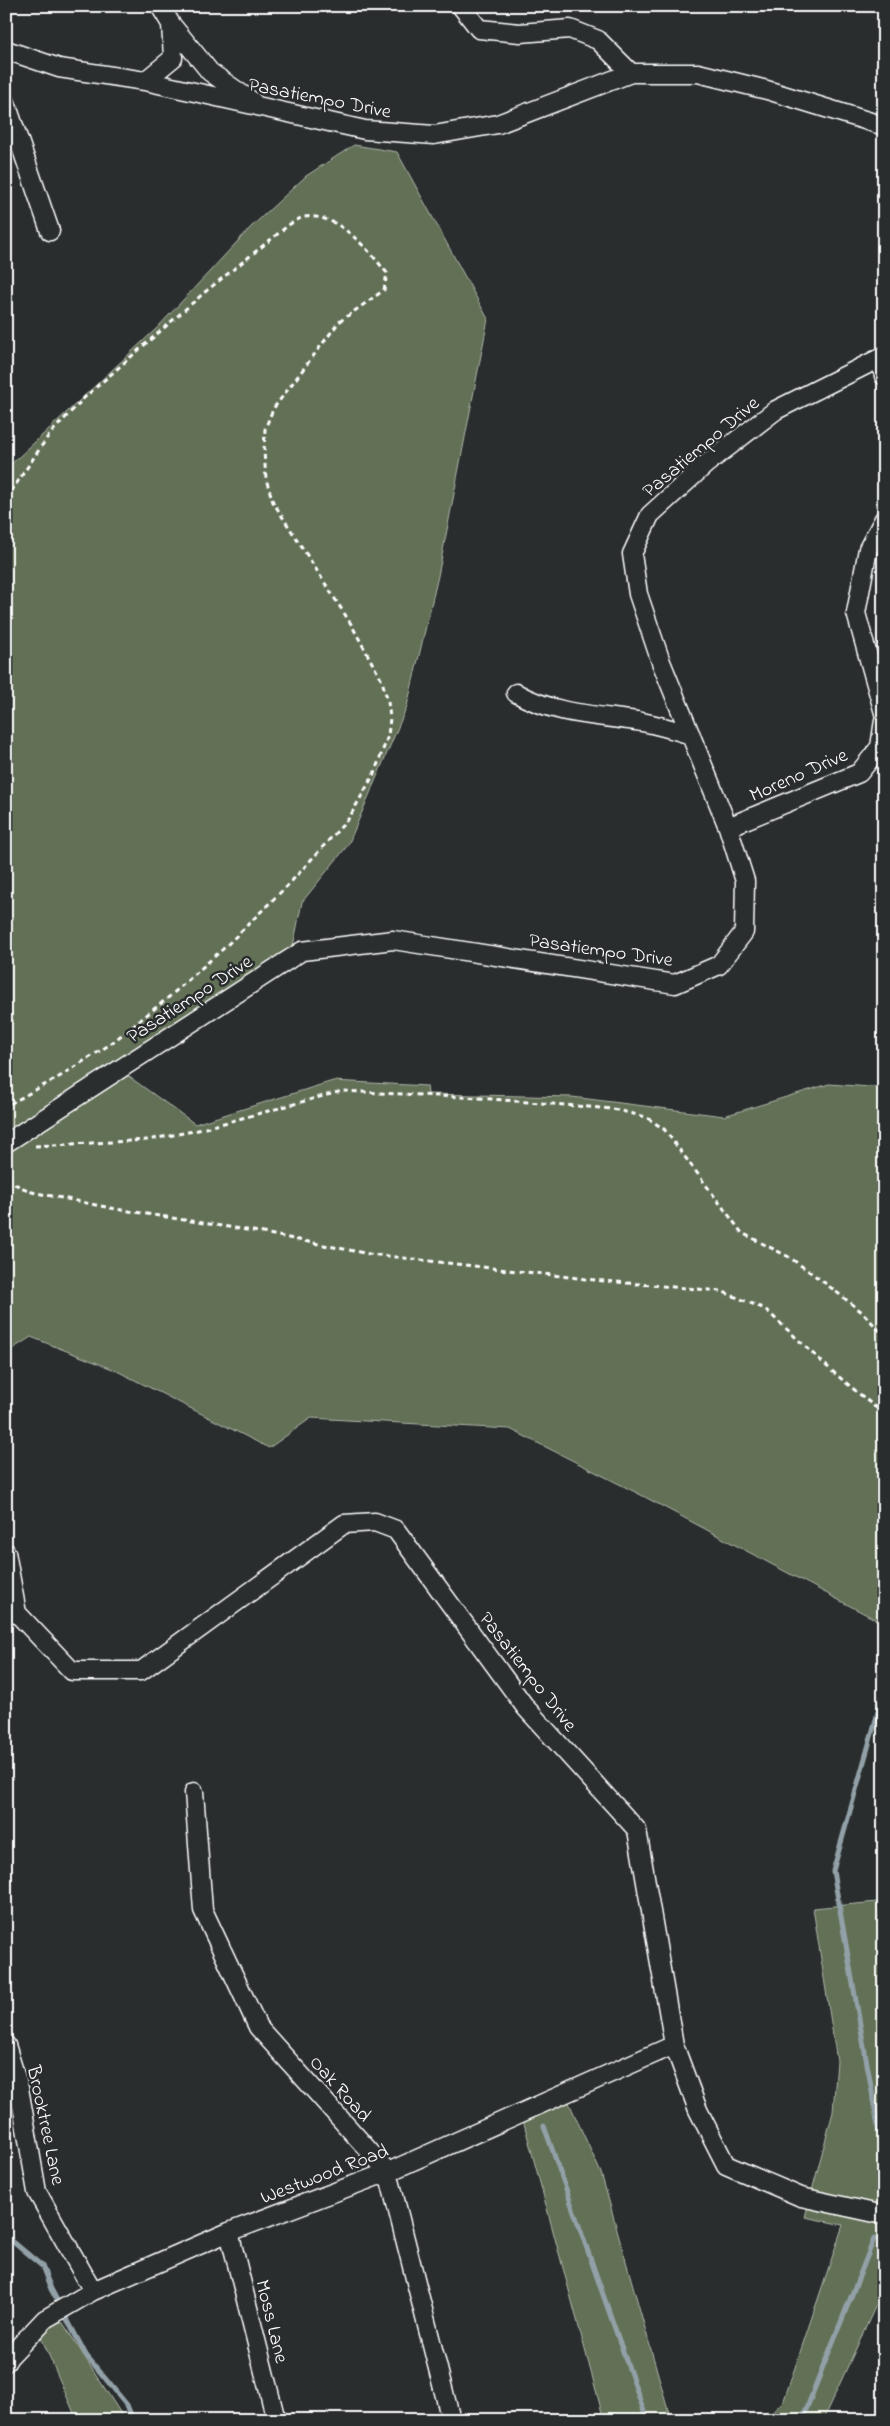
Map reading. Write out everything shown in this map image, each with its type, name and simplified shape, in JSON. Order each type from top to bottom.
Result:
[{"type":"street","points":[[160,6],[171,24],[210,72],[261,109]]},
{"type":"street","points":[[461,6],[479,29],[520,33],[570,29],[598,40],[631,73]]},
{"type":"street","points":[[145,81],[173,58],[171,24]]},
{"type":"street","name":"Pasatiempo Drive","points":[[6,50],[59,68],[145,81],[261,109],[365,130],[434,135],[498,124],[631,73],[698,73],[767,90],[884,126]]},
{"type":"street","points":[[6,103],[50,231]]},
{"type":"street","points":[[882,357],[884,376]]},
{"type":"street","name":"Pasatiempo Drive","points":[[6,1143],[302,951],[393,940],[675,984],[719,965],[744,932],[745,881],[728,827],[662,662],[638,594],[632,554],[650,515],[706,464],[776,410],[826,383],[882,357]]},
{"type":"street","points":[[884,520],[868,549],[856,613],[884,713]]},
{"type":"street","points":[[516,693],[535,704],[590,716],[642,722],[690,734]]},
{"type":"street","name":"Moreno Drive","points":[[728,827],[859,773],[880,746],[884,720]]},
{"type":"street","name":"Pasatiempo Drive","points":[[6,1552],[17,1613],[72,1671],[141,1671],[344,1524],[375,1522],[396,1530],[526,1708],[637,1830],[674,2045],[698,2110],[726,2166],[801,2197],[884,2215]]},
{"type":"street","name":"Oak Road","points":[[194,1792],[203,1910],[258,2027],[388,2172],[451,2420]]},
{"type":"street","name":"Brooktree Lane","points":[[6,2045],[19,2088],[37,2192],[93,2291]]},
{"type":"street","name":"Westwood Road","points":[[6,2362],[8,2356],[45,2319],[93,2291],[229,2232],[388,2172],[674,2045]]},
{"type":"street","name":"Moss Lane","points":[[229,2232],[276,2420]]},
{"type":"path","points":[[6,499],[49,434],[85,397],[205,292],[290,224],[303,217],[321,218],[338,226],[366,248],[387,273],[384,290],[339,322],[274,409],[265,429],[264,451],[266,479],[274,502],[351,624],[382,681],[390,718],[388,736],[374,774],[349,818],[290,883],[223,949],[169,997],[109,1045],[59,1077],[6,1106]]},
{"type":"path","points":[[27,1146],[148,1140],[198,1130],[342,1091],[613,1109],[646,1117],[664,1129],[742,1233],[789,1257],[821,1280],[862,1312],[879,1330],[884,1340]]},
{"type":"path","points":[[6,1180],[32,1192],[253,1231],[369,1254],[486,1269],[721,1291],[765,1309],[832,1371],[876,1407],[884,1411]]},
{"type":"green space","points":[[354,145],[397,152],[488,319],[438,576],[407,706],[348,845],[302,902],[289,966],[121,1071],[195,1124],[333,1081],[427,1086],[428,1094],[572,1097],[724,1116],[829,1084],[884,1088],[884,1624],[643,1496],[510,1429],[311,1418],[269,1448],[115,1370],[31,1337],[6,1353],[6,469],[157,328],[251,227],[306,176]]},
{"type":"green space","points":[[877,1902],[884,1970],[883,2290],[823,2420],[765,2420],[784,2400],[843,2225],[805,2217],[833,2112],[837,2061],[813,1908]]},
{"type":"green space","points":[[566,2096],[601,2173],[671,2420],[604,2420],[522,2116]]},
{"type":"green space","points":[[45,2319],[63,2323],[125,2420],[77,2420],[41,2337]]},
{"type":"waterway","points":[[884,1691],[833,1871],[884,2160]]},
{"type":"waterway","points":[[544,2126],[647,2420]]},
{"type":"waterway","points":[[6,2236],[42,2266],[51,2289],[86,2355],[127,2405],[133,2420]]},
{"type":"waterway","points":[[802,2420],[874,2239]]}]
